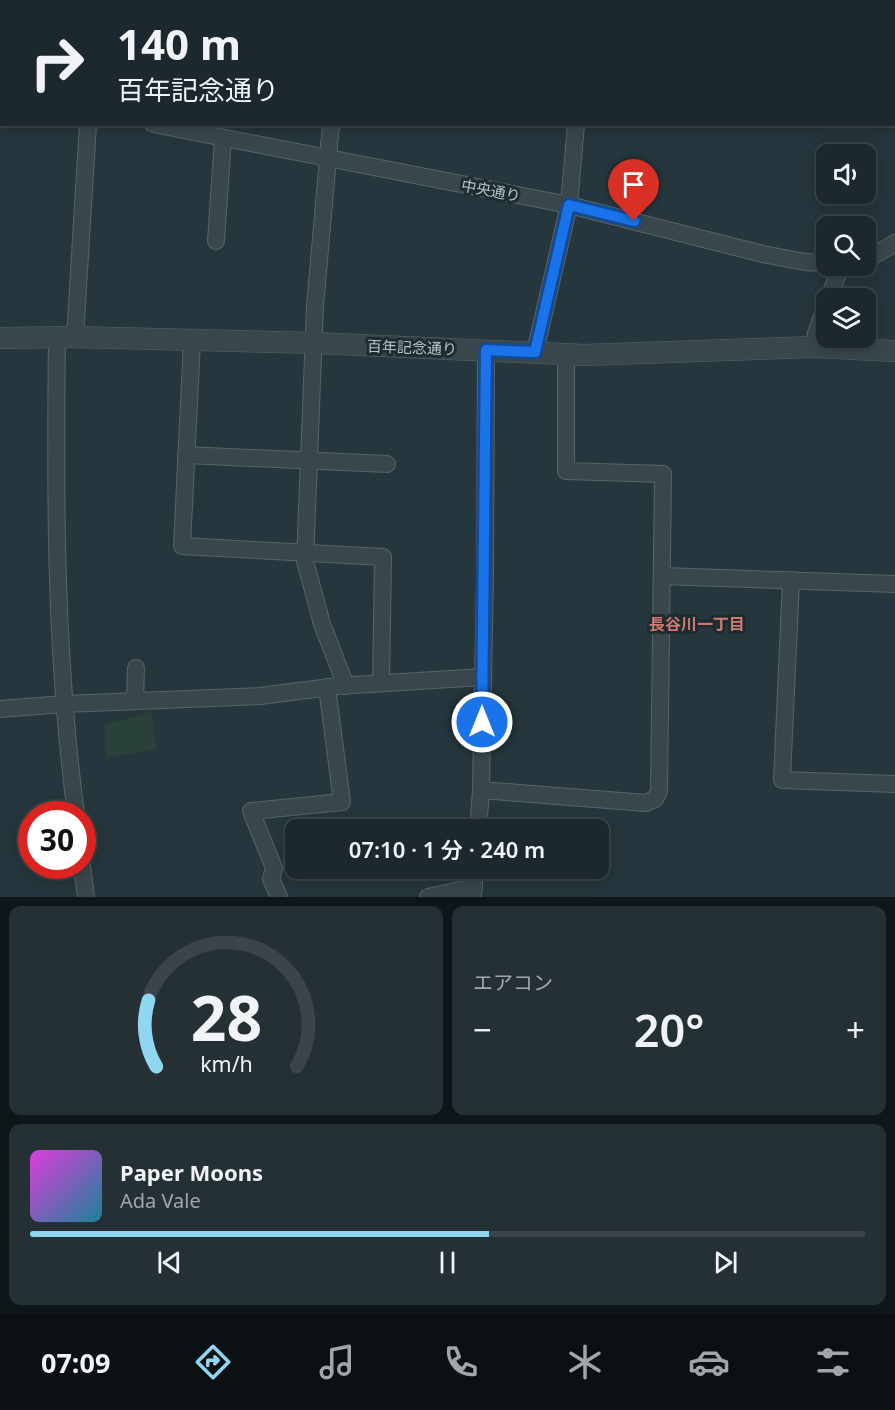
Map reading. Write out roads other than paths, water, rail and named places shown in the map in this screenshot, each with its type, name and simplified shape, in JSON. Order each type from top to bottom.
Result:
[{"type":"street","points":[[75,801],[64,704],[57,599],[66,337],[88,126]]},
{"type":"street","name":"中央通り","points":[[163,126],[569,205],[763,254],[816,263]]},
{"type":"street","points":[[331,126],[315,306],[305,561],[322,624],[346,686]]},
{"type":"street","points":[[535,352],[569,205],[576,126]]},
{"type":"street","points":[[216,241],[223,138]]},
{"type":"street","points":[[876,254],[895,243]]},
{"type":"street","points":[[814,347],[816,333]]},
{"type":"street","name":"百年記念通り","points":[[0,338],[66,337],[315,343],[584,355],[814,347],[895,351]]},
{"type":"street","points":[[192,340],[182,546],[383,557],[381,683]]},
{"type":"street","points":[[479,819],[486,350]]},
{"type":"street","points":[[481,790],[646,803],[655,799],[659,791],[663,474],[566,471],[566,354]]},
{"type":"street","points":[[186,454],[387,464]]},
{"type":"street","points":[[662,576],[895,584]]},
{"type":"street","points":[[791,580],[782,780],[895,784]]},
{"type":"street","points":[[135,701],[136,668]]},
{"type":"street","points":[[0,709],[260,696],[327,687],[482,677]]},
{"type":"street","points":[[279,897],[271,879],[274,868],[251,811],[342,802],[327,687]]},
{"type":"street","points":[[84,879],[86,897]]},
{"type":"street","points":[[428,897],[473,892]]},
{"type":"district","name":"長谷川一丁目","points":[[697,624]]}]
